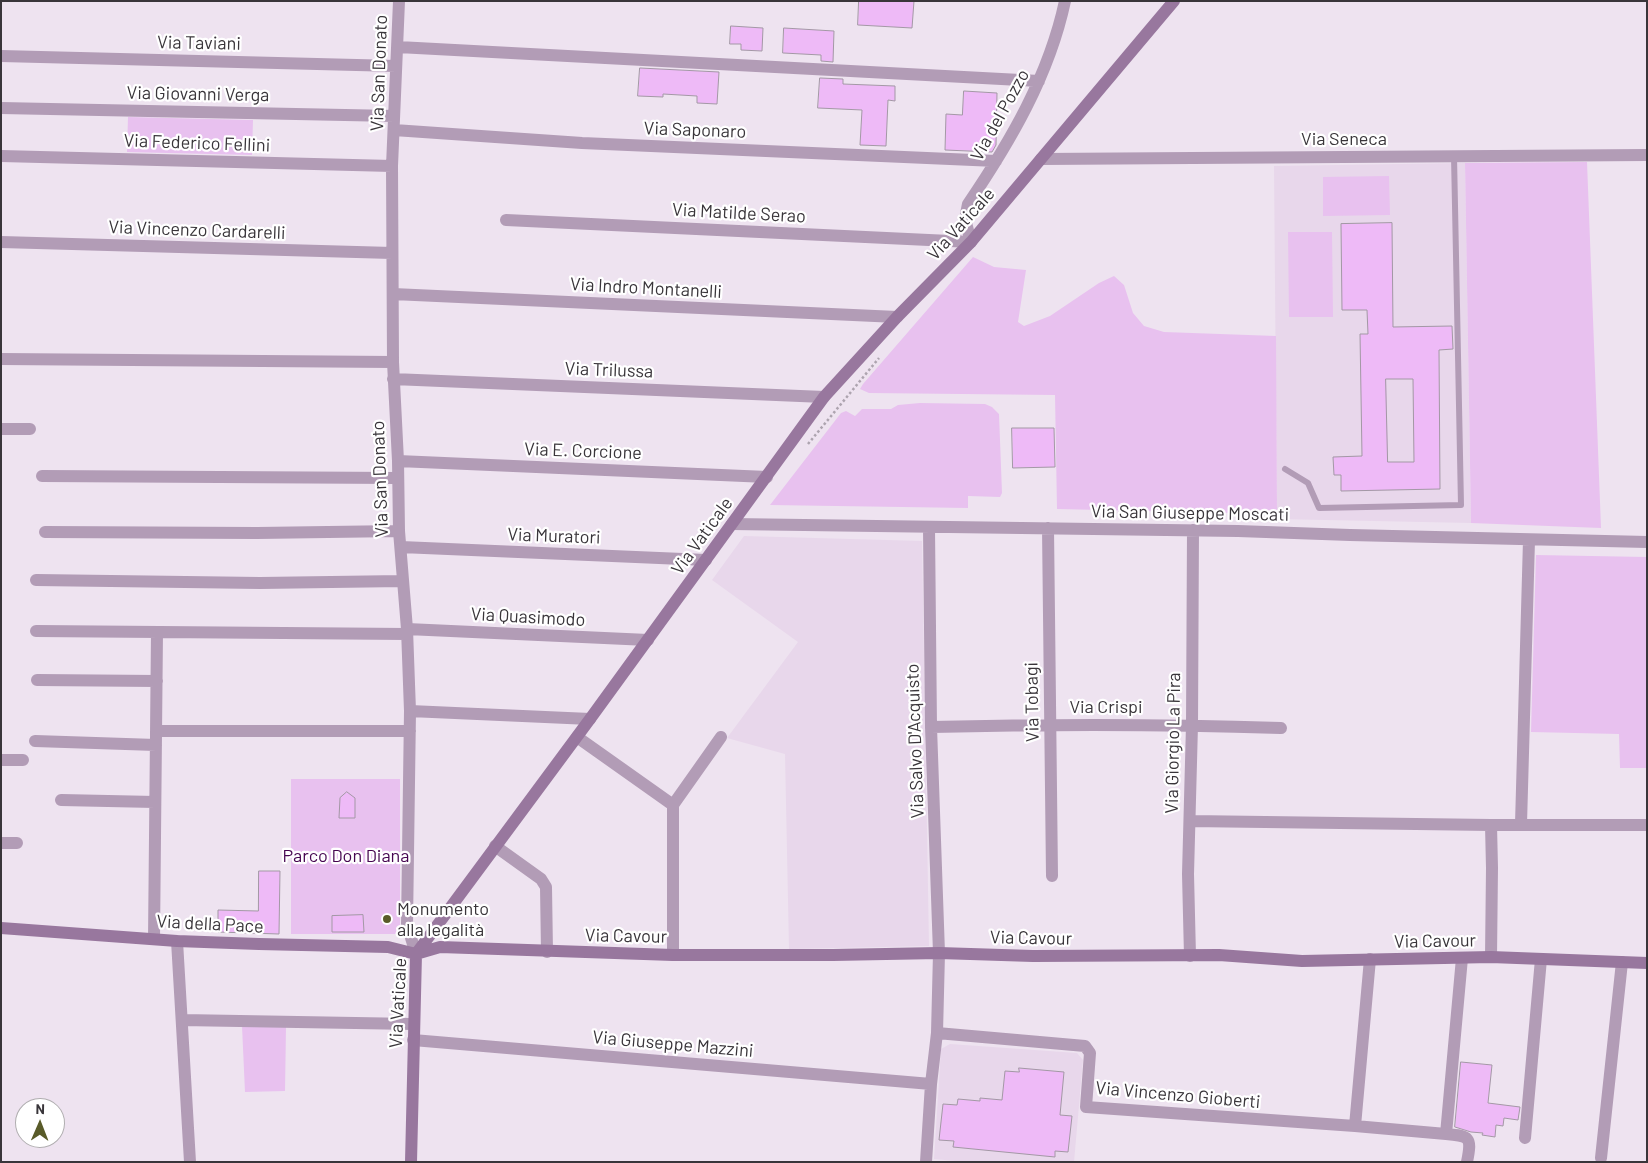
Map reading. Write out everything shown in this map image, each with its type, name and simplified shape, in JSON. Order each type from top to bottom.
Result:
[{"type":"street","name":"Via San Donato","points":[[399,1],[392,166],[393,379],[398,461],[399,531],[407,631],[410,711],[407,925],[416,954]]},
{"type":"street","name":"Via del Pozzo","points":[[970,242],[965,219],[968,204],[1020,121],[1046,67],[1065,1]]},
{"type":"street","name":"Via Vaticale","points":[[411,1162],[416,954],[768,477],[824,397],[970,242],[1174,1]]},
{"type":"street","points":[[398,47],[1039,81]]},
{"type":"street","name":"Via Taviani","points":[[1,56],[396,66]]},
{"type":"street","name":"Via Giovanni Verga","points":[[1,108],[394,116]]},
{"type":"street","name":"Via Saponaro","points":[[394,130],[582,142],[996,160]]},
{"type":"street","name":"Via Seneca","points":[[1041,159],[1647,155]]},
{"type":"street","name":"Via Federico Fellini","points":[[1,156],[392,166]]},
{"type":"street","name":"Via Matilde Serao","points":[[506,220],[970,242]]},
{"type":"street","name":"Via Vincenzo Cardarelli","points":[[1,242],[392,253]]},
{"type":"street","name":"Via Indro Montanelli","points":[[393,294],[897,318]]},
{"type":"street","points":[[1,358],[393,362]]},
{"type":"street","name":"Via Trilussa","points":[[393,379],[824,397]]},
{"type":"street","points":[[1,429],[30,429]]},
{"type":"street","name":"Via E. Corcione","points":[[398,461],[768,477]]},
{"type":"street","points":[[42,476],[398,478]]},
{"type":"street","name":"Via San Giuseppe Moscati","points":[[732,524],[1193,530],[1647,542]]},
{"type":"street","name":"Via Salvo D'Acquisto","points":[[926,1162],[931,1084],[938,1033],[939,953],[931,727],[929,528]]},
{"type":"street","name":"Via Tobagi","points":[[1048,528],[1052,876]]},
{"type":"street","name":"Via Giorgio La Pira","points":[[1190,956],[1188,874],[1192,725],[1193,530]]},
{"type":"street","points":[[45,532],[257,533],[399,531]]},
{"type":"street","points":[[1521,824],[1529,540]]},
{"type":"street","name":"Via Muratori","points":[[401,547],[706,560]]},
{"type":"street","points":[[36,580],[402,581]]},
{"type":"street","name":"Via Quasimodo","points":[[36,631],[407,631],[648,640]]},
{"type":"street","points":[[154,939],[157,632]]},
{"type":"street","points":[[37,680],[157,682]]},
{"type":"street","points":[[410,711],[590,720]]},
{"type":"street","name":"Via Crispi","points":[[931,727],[1050,724],[1281,728]]},
{"type":"street","points":[[156,731],[410,731]]},
{"type":"street","points":[[577,737],[673,806]]},
{"type":"street","points":[[673,954],[673,806],[721,737]]},
{"type":"street","points":[[35,741],[156,745]]},
{"type":"street","points":[[1,760],[23,760]]},
{"type":"street","points":[[61,800],[155,802]]},
{"type":"street","points":[[1190,821],[1647,825]]},
{"type":"street","points":[[1491,825],[1491,957]]},
{"type":"street","points":[[1,843],[17,843]]},
{"type":"street","points":[[496,846],[541,879],[546,887],[547,952]]},
{"type":"street","name":"Via della Pace","points":[[1,928],[177,941],[388,947],[416,954]]},
{"type":"street","points":[[177,941],[190,1162]]},
{"type":"street","name":"Via Cavour","points":[[416,954],[440,948],[673,954],[1220,955],[1302,961],[1491,957],[1647,963]]},
{"type":"street","points":[[1446,1134],[1462,958]]},
{"type":"street","points":[[1355,1126],[1370,959]]},
{"type":"street","points":[[1524,1138],[1541,959]]},
{"type":"street","points":[[1601,1158],[1622,962]]},
{"type":"street","points":[[182,1020],[414,1024]]},
{"type":"street","name":"Via Vincenzo Gioberti","points":[[938,1033],[1085,1046],[1090,1053],[1086,1107],[1355,1126],[1465,1136],[1469,1140],[1470,1146],[1467,1162]]},
{"type":"street","name":"Via Giuseppe Mazzini","points":[[413,1040],[931,1084]]},
{"type":"lane","points":[[1285,469],[1308,483],[1319,508],[1461,506],[1454,156]]},
{"type":"path","points":[[803,450],[879,358]]},
{"type":"shaded area","points":[[1465,163],[1471,523],[1277,519],[1274,166]]},
{"type":"shaded area","points":[[744,536],[922,541],[929,946],[789,949],[785,754],[727,738],[798,642],[712,580]]},
{"type":"shaded area","points":[[950,1044],[1077,1053],[1083,1060],[1074,1162],[966,1162],[934,1159],[941,1049]]},
{"type":"green space","points":[[128,117],[253,120],[252,155],[127,152]]},
{"type":"green space","points":[[1587,162],[1601,528],[1471,523],[1465,163]]},
{"type":"green space","points":[[1389,176],[1390,215],[1323,216],[1323,177]]},
{"type":"green space","points":[[1288,232],[1332,232],[1333,317],[1289,317]]},
{"type":"green space","points":[[973,257],[994,267],[1026,270],[1018,322],[1024,326],[1050,316],[1099,283],[1114,276],[1124,285],[1133,313],[1144,326],[1164,332],[1276,336],[1277,514],[1057,509],[1055,395],[869,393],[860,389]]},
{"type":"green space","points":[[920,403],[985,404],[992,407],[999,414],[1002,493],[1000,497],[968,496],[968,508],[770,505],[841,413],[846,411],[855,416],[862,409],[891,409],[898,405]]},
{"type":"green space","points":[[1536,555],[1647,557],[1647,768],[1620,768],[1619,734],[1531,732]]},
{"type":"green space","name":"Parco Don Diana","points":[[291,779],[400,779],[400,934],[291,934]]},
{"type":"green space","points":[[242,1026],[286,1027],[285,1091],[245,1092]]},
{"type":"building","points":[[859,1],[914,1],[912,28],[858,25]]},
{"type":"building","points":[[731,26],[763,28],[762,51],[741,50],[741,44],[730,44]]},
{"type":"building","points":[[784,28],[834,31],[833,62],[821,61],[821,55],[783,53]]},
{"type":"building","points":[[640,68],[719,72],[717,104],[697,103],[697,96],[663,94],[663,97],[638,96]]},
{"type":"building","points":[[820,78],[843,79],[843,84],[895,86],[895,101],[888,100],[886,146],[860,145],[862,110],[818,108]]},
{"type":"building","points":[[964,91],[997,93],[996,145],[992,152],[945,150],[946,114],[962,115]]},
{"type":"building","points":[[1392,223],[1393,327],[1452,326],[1453,349],[1439,350],[1440,489],[1341,491],[1341,475],[1334,475],[1333,457],[1362,456],[1360,334],[1368,334],[1367,310],[1342,310],[1341,224]],"holes":[[[1386,379],[1413,379],[1414,462],[1388,462]]]},
{"type":"building","points":[[1012,428],[1054,428],[1055,467],[1013,468]]},
{"type":"building","points":[[347,792],[355,798],[355,818],[339,818],[340,798]]},
{"type":"building","points":[[259,871],[280,871],[279,934],[218,932],[218,910],[258,911]]},
{"type":"building","points":[[363,915],[364,932],[332,932],[332,916]]},
{"type":"building","points":[[1461,1062],[1492,1065],[1488,1103],[1520,1107],[1518,1120],[1504,1118],[1503,1126],[1496,1125],[1495,1137],[1455,1127]]},
{"type":"building","points":[[1019,1068],[1064,1072],[1060,1115],[1072,1116],[1068,1152],[1055,1151],[1055,1157],[953,1147],[954,1141],[939,1140],[943,1104],[957,1105],[958,1099],[1002,1100],[1005,1071],[1019,1072]]},
{"type":"place","name":"Monumento alla legalità","points":[[387,919]]}]
